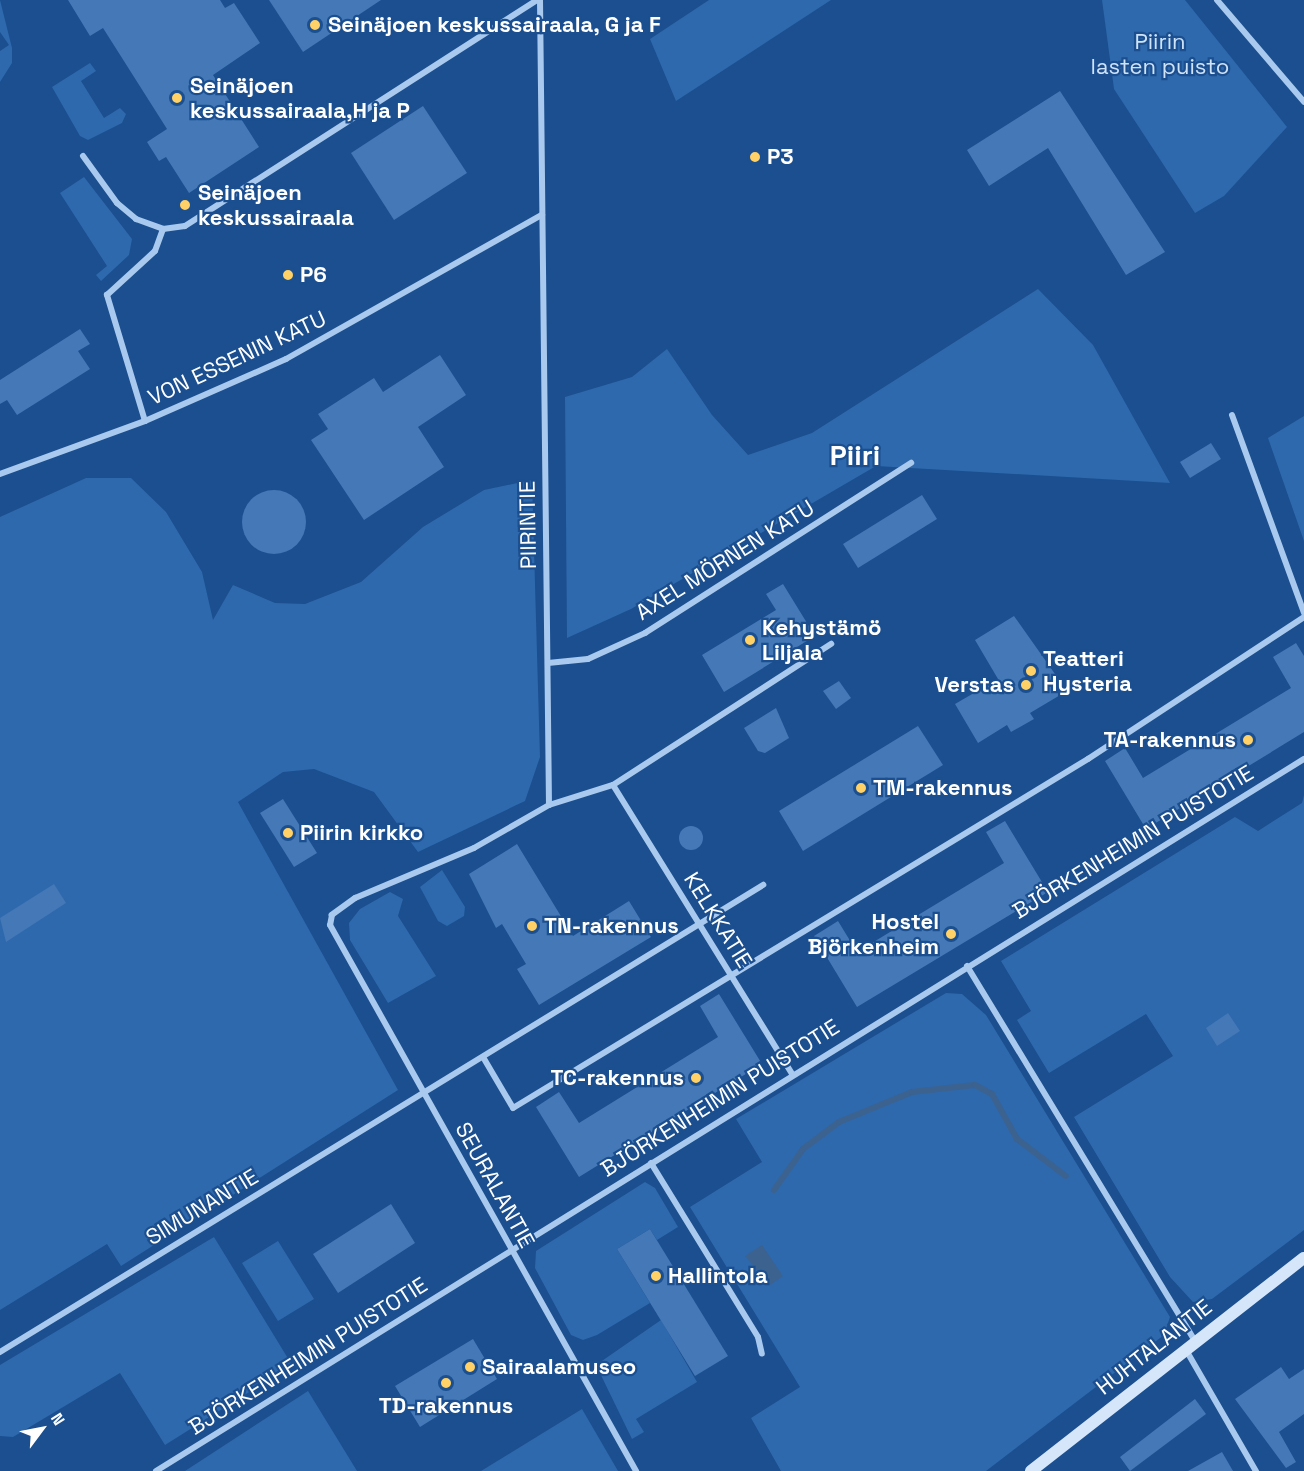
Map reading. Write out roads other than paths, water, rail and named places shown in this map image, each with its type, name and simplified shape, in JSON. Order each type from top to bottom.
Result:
[{"type":"main road","name":"HUHTALANTIE","points":[[1031,1471],[1304,1258]]},
{"type":"street","name":"PIIRINTIE","points":[[538,0],[549,805]]},
{"type":"street","points":[[83,156],[117,203],[136,219],[163,229],[201,217],[538,0]]},
{"type":"street","points":[[1217,0],[1304,102]]},
{"type":"street","name":"VON ESSENIN KATU","points":[[0,474],[145,421],[286,359],[542,215]]},
{"type":"street","points":[[145,421],[107,295],[154,251],[163,229]]},
{"type":"street","points":[[483,1057],[513,1108],[1088,759],[1304,615],[1232,416]]},
{"type":"street","name":"AXEL MÖRNEN KATU","points":[[548,663],[588,659],[645,633],[911,463]]},
{"type":"street","points":[[549,805],[613,784],[831,644]]},
{"type":"street","name":"BJÖRKENHEIMIN PUISTOTIE","points":[[156,1471],[1304,759]]},
{"type":"street","name":"KELKKATIE","points":[[613,784],[793,1075]]},
{"type":"street","name":"SEURALANTIE","points":[[549,805],[474,848],[392,880],[332,915],[336,943],[636,1471]]},
{"type":"street","name":"SIMUNANTIE","points":[[0,1352],[764,885]]},
{"type":"street","points":[[967,966],[1190,1345],[1256,1471]]},
{"type":"street","points":[[651,1163],[758,1337],[762,1354]]},
{"type":"waterway","points":[[774,1190],[803,1149],[839,1122],[912,1092],[975,1085],[992,1094],[1017,1139],[1066,1176]]},
{"type":"place","name":"Seinäjoen keskussairaala, G ja F","points":[[315,25]]},
{"type":"place","name":"Seinäjoen keskussairaala,H ja P","points":[[177,98]]},
{"type":"place","name":"P3","points":[[755,157]]},
{"type":"place","name":"Seinäjoen keskussairaala","points":[[185,205]]},
{"type":"place","name":"P6","points":[[288,275]]},
{"type":"place","name":"Kehystämö Liljala","points":[[750,640]]},
{"type":"place","name":"Teatteri Hysteria","points":[[1031,671]]},
{"type":"place","name":"Verstas","points":[[1026,685]]},
{"type":"place","name":"TA-rakennus","points":[[1248,740]]},
{"type":"place","name":"TM-rakennus","points":[[861,788]]},
{"type":"place","name":"Piirin kirkko","points":[[288,833]]},
{"type":"place","name":"TN-rakennus","points":[[532,926]]},
{"type":"place","name":"Hostel Björkenheim","points":[[951,934]]},
{"type":"place","name":"TC-rakennus","points":[[696,1078]]},
{"type":"place","name":"Hallintola","points":[[656,1276]]},
{"type":"place","name":"Sairaalamuseo","points":[[470,1367]]},
{"type":"place","name":"TD-rakennus","points":[[446,1383]]},
{"type":"district","name":"Piiri","points":[[855,455]]},
{"type":"park label","name":"Piirin lasten puisto","points":[[1160,54]]}]
